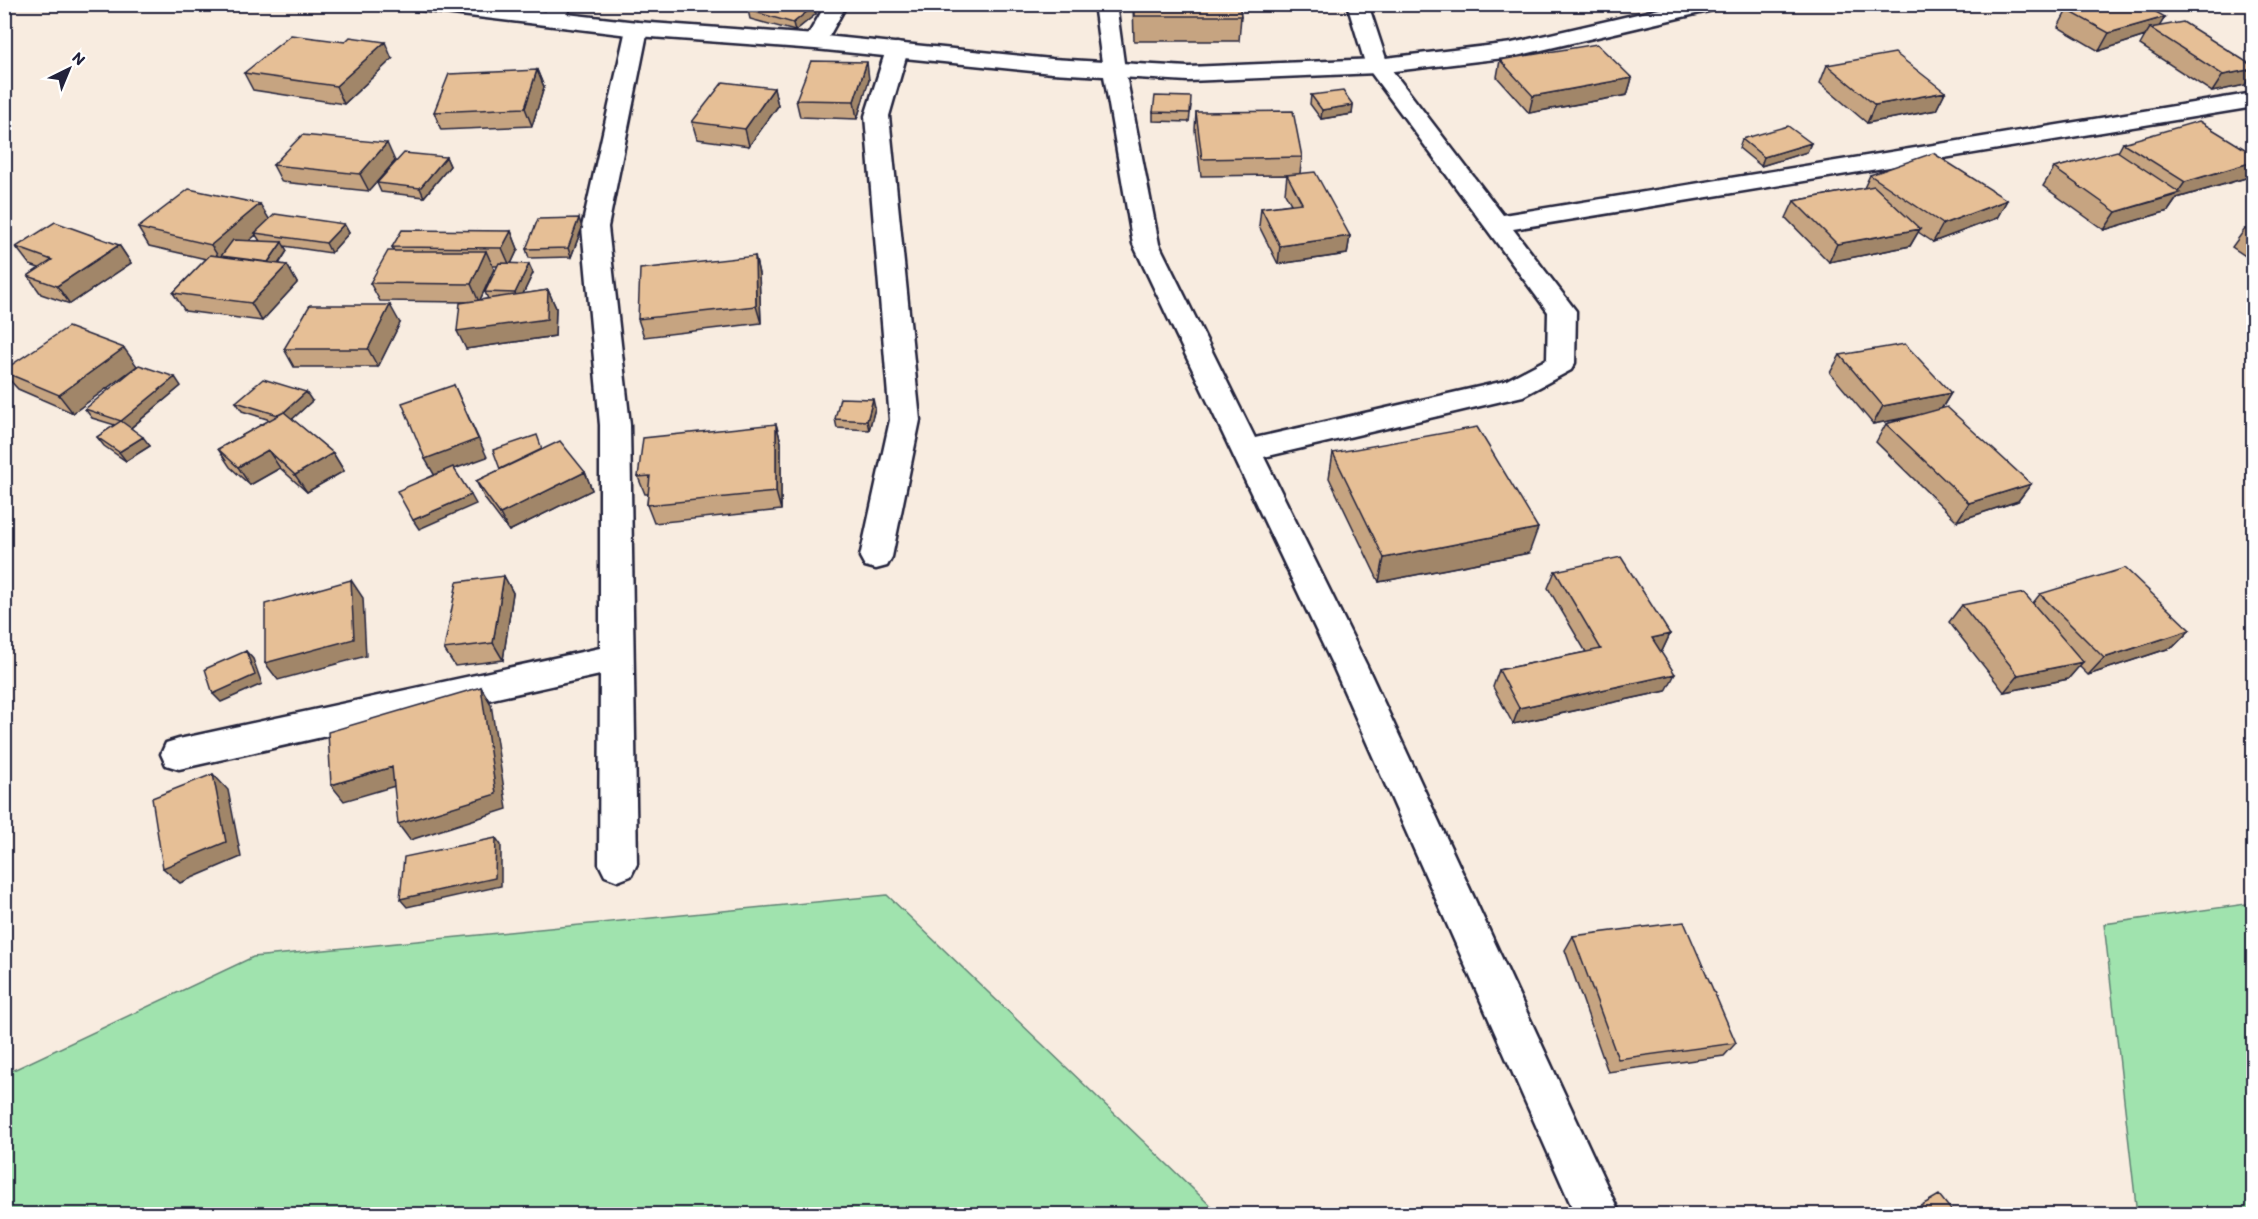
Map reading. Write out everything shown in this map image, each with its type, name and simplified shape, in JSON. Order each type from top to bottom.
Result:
[{"type":"street","points":[[419,4],[557,11],[636,28],[1114,70],[1188,74],[1377,66],[1512,50],[1709,4]]},
{"type":"street","points":[[815,42],[837,4]]},
{"type":"street","points":[[1105,4],[1114,70],[1146,244],[1350,666],[1598,1215]]},
{"type":"street","points":[[1246,451],[1513,389],[1561,363],[1562,311],[1377,66],[1357,4]]},
{"type":"street","points":[[618,864],[615,424],[595,227],[636,28]]},
{"type":"street","points":[[876,557],[905,420],[877,116],[897,50]]},
{"type":"street","points":[[1497,224],[2253,100]]},
{"type":"street","points":[[179,754],[617,658]]},
{"type":"green space","points":[[887,895],[1219,1214],[5,1214],[5,1074],[253,957]]},
{"type":"green space","points":[[2253,903],[2253,1214],[2137,1214],[2104,924]]},
{"type":"building","points":[[755,4],[810,4],[814,6],[793,23],[748,10]]},
{"type":"building","points":[[1134,4],[1239,4],[1241,16],[1134,16]]},
{"type":"building","points":[[2085,4],[2142,4],[2165,17],[2109,33],[2067,10]]},
{"type":"building","points":[[2183,22],[2253,66],[2253,69],[2223,75],[2150,28]]},
{"type":"building","points":[[291,35],[345,42],[350,37],[385,42],[336,86],[244,73]]},
{"type":"building","points":[[1597,44],[1632,78],[1533,96],[1500,60]]},
{"type":"building","points":[[1895,53],[1945,92],[1875,105],[1827,65]]},
{"type":"building","points":[[811,61],[867,62],[854,101],[796,100]]},
{"type":"building","points":[[537,70],[525,108],[434,112],[449,74]]},
{"type":"building","points":[[723,82],[774,88],[745,129],[692,122]]},
{"type":"building","points":[[1343,91],[1353,105],[1322,110],[1311,95]]},
{"type":"building","points":[[1155,96],[1191,97],[1190,113],[1153,112]]},
{"type":"building","points":[[1293,111],[1302,157],[1202,159],[1196,112]]},
{"type":"building","points":[[2199,121],[2253,154],[2253,162],[2185,182],[2123,143]]},
{"type":"building","points":[[1788,126],[1811,143],[1764,157],[1742,139]]},
{"type":"building","points":[[302,135],[387,143],[360,174],[273,165]]},
{"type":"building","points":[[2117,151],[2180,193],[2116,212],[2054,168]]},
{"type":"building","points":[[404,153],[446,157],[420,188],[377,183]]},
{"type":"building","points":[[1933,153],[2007,200],[1943,224],[1870,175]]},
{"type":"building","points":[[1315,172],[1350,236],[1280,246],[1261,208],[1302,203],[1287,175]]},
{"type":"building","points":[[1874,186],[1920,229],[1837,244],[1794,201]]},
{"type":"building","points":[[189,189],[260,204],[211,245],[138,228]]},
{"type":"building","points":[[275,214],[344,224],[326,243],[255,233]]},
{"type":"building","points":[[579,218],[568,248],[526,249],[538,219]]},
{"type":"building","points":[[55,222],[119,245],[57,286],[28,276],[52,260],[16,247]]},
{"type":"building","points":[[2253,226],[2253,234],[2245,229]]},
{"type":"building","points":[[402,230],[511,231],[502,248],[392,247]]},
{"type":"building","points":[[233,240],[282,242],[268,262],[221,256]]},
{"type":"building","points":[[388,251],[486,251],[471,284],[370,283]]},
{"type":"building","points":[[210,255],[287,265],[251,303],[173,293]]},
{"type":"building","points":[[755,256],[756,306],[638,319],[640,269]]},
{"type":"building","points":[[499,263],[529,264],[515,293],[485,292]]},
{"type":"building","points":[[548,290],[547,319],[457,331],[460,303]]},
{"type":"building","points":[[310,305],[390,305],[368,349],[284,349]]},
{"type":"building","points":[[68,327],[124,348],[59,395],[4,372],[4,370]]},
{"type":"building","points":[[1905,344],[1951,393],[1883,406],[1840,355]]},
{"type":"building","points":[[139,365],[175,377],[121,421],[85,409]]},
{"type":"building","points":[[263,379],[306,392],[278,415],[236,402]]},
{"type":"building","points":[[454,385],[478,439],[425,459],[402,403]]},
{"type":"building","points":[[840,398],[873,399],[867,421],[835,419]]},
{"type":"building","points":[[1947,407],[2031,484],[1969,503],[1886,424]]},
{"type":"building","points":[[284,412],[333,453],[295,475],[268,450],[238,467],[218,449]]},
{"type":"building","points":[[121,421],[143,437],[119,452],[97,437]]},
{"type":"building","points":[[776,424],[776,492],[647,505],[650,476],[638,477],[643,438]]},
{"type":"building","points":[[1477,427],[1538,528],[1384,558],[1333,453]]},
{"type":"building","points":[[537,435],[542,449],[500,469],[493,450]]},
{"type":"building","points":[[560,441],[585,472],[500,514],[476,481]]},
{"type":"building","points":[[453,467],[471,495],[413,520],[397,491]]},
{"type":"building","points":[[1621,557],[1670,634],[1652,638],[1675,674],[1519,708],[1499,670],[1601,649],[1555,571]]},
{"type":"building","points":[[2125,568],[2190,630],[2104,658],[2040,594]]},
{"type":"building","points":[[504,576],[493,643],[444,649],[457,582]]},
{"type":"building","points":[[351,580],[354,639],[265,663],[265,604]]},
{"type":"building","points":[[2024,593],[2083,662],[2018,675],[1962,605]]},
{"type":"building","points":[[246,651],[255,675],[213,694],[205,669]]},
{"type":"building","points":[[481,687],[496,794],[398,824],[392,767],[331,785],[328,732]]},
{"type":"building","points":[[213,774],[226,842],[163,868],[152,798]]},
{"type":"building","points":[[496,838],[495,878],[400,899],[404,857]]},
{"type":"building","points":[[1684,922],[1736,1043],[1618,1059],[1573,936]]},
{"type":"building","points":[[1939,1195],[1955,1215],[1905,1215]]}]
